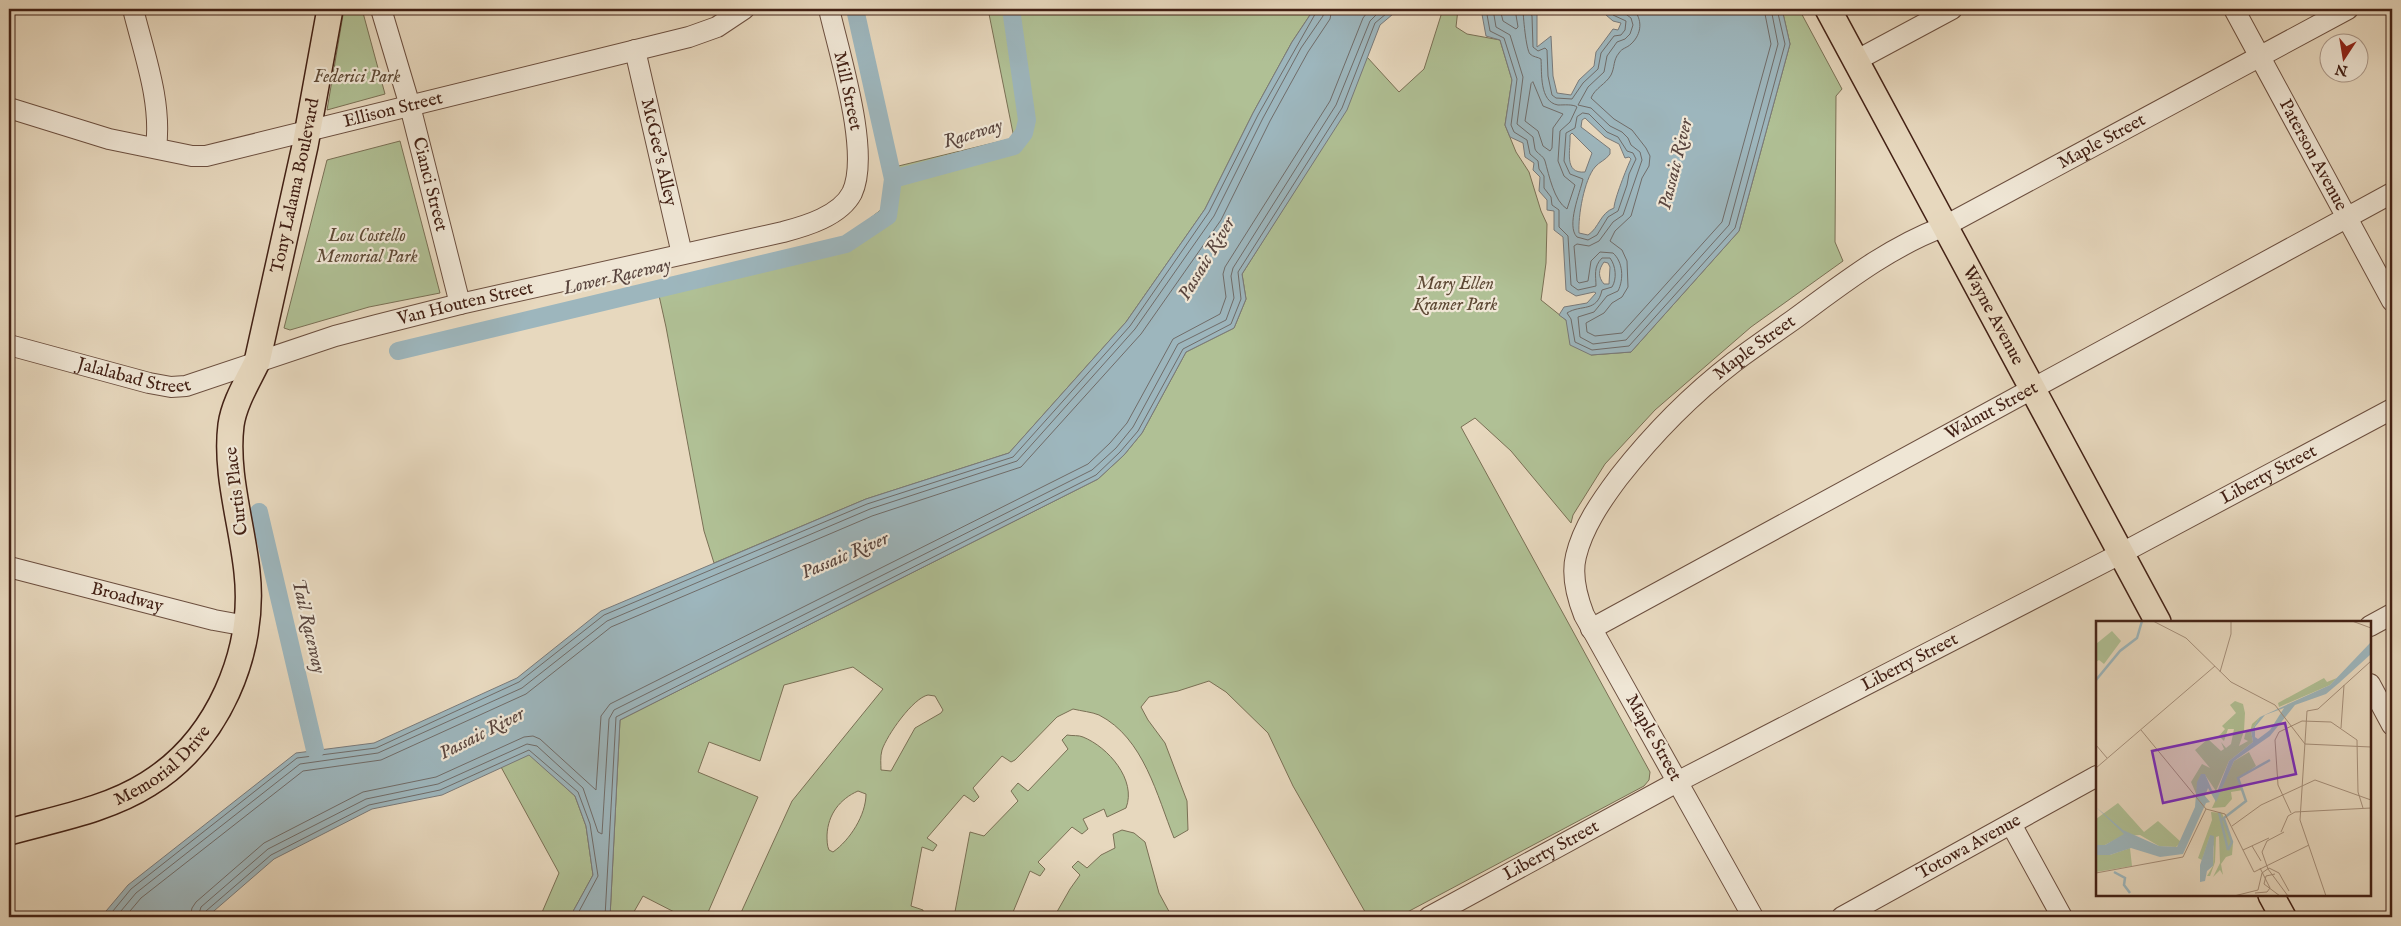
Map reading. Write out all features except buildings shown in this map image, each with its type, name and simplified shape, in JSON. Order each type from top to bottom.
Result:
[{"type":"main road","name":"Tony Lalama Boulevard","points":[[257,362],[308,132],[330,9]]},
{"type":"main road","name":"Wayne Avenue","points":[[1828,9],[1857,60],[2031,390],[2157,621]]},
{"type":"main road","name":"Curtis Place","points":[[247,626],[248,573],[232,467],[232,423],[244,388],[257,362]]},
{"type":"main road","name":"Memorial Drive","points":[[9,832],[99,806],[141,788],[166,770],[197,741],[220,707],[236,670],[247,626]]},
{"type":"main road","points":[[2272,896],[2283,917]]},
{"type":"street","points":[[133,9],[157,107],[159,128],[156,148]]},
{"type":"street","name":"Cianci Street","points":[[381,9],[410,106],[460,304]]},
{"type":"street","name":"Ellison Street","points":[[9,108],[109,139],[192,156],[206,156],[704,32],[734,17],[744,9]]},
{"type":"street","name":"Mill Street","points":[[829,9],[857,132],[859,156],[857,174]]},
{"type":"street","points":[[1857,60],[1952,9]]},
{"type":"street","name":"Paterson Avenue","points":[[2234,9],[2392,301]]},
{"type":"street","name":"Maple Street","points":[[1753,917],[1591,629],[1578,598],[1574,569],[1575,558],[1595,512],[1644,446],[1686,404],[1733,363],[1842,283],[1901,246],[1943,226],[2348,9]]},
{"type":"street","name":"McGee's Alley","points":[[635,50],[682,254]]},
{"type":"street","name":"Van Houten Street","points":[[257,362],[335,336],[460,304],[795,229],[822,219],[841,205],[851,194],[857,174]]},
{"type":"street","name":"Walnut Street","points":[[1591,629],[2392,193]]},
{"type":"street","name":"Jalalabad Street","points":[[9,345],[149,384],[171,387],[186,386],[257,362]]},
{"type":"street","name":"Liberty Street","points":[[1429,917],[1677,782],[2120,554],[2392,409]]},
{"type":"street","name":"Broadway","points":[[9,567],[214,620],[247,626]]},
{"type":"street","points":[[2371,625],[2392,614]]},
{"type":"street","points":[[2371,686],[2392,725]]},
{"type":"street","name":"Totowa Avenue","points":[[1842,917],[2096,777]]},
{"type":"street","points":[[2011,824],[2062,917]]},
{"type":"green space","name":"Federici Park","points":[[344,9],[362,9],[385,94],[327,110]]},
{"type":"green space","points":[[988,9],[1314,9],[1292,42],[1253,113],[1205,209],[1126,322],[1009,453],[866,499],[714,563],[704,531],[656,282],[846,237],[882,209],[886,169],[1014,138]]},
{"type":"green space","name":"Mary Ellen Kramer Park","points":[[1443,9],[1458,9],[1456,27],[1467,34],[1500,40],[1512,80],[1505,125],[1516,152],[1529,172],[1547,224],[1546,263],[1541,300],[1566,320],[1591,355],[1631,352],[1739,231],[1790,44],[1782,9],[1799,9],[1842,89],[1836,96],[1835,242],[1843,261],[1751,327],[1655,410],[1605,464],[1573,515],[1571,523],[1511,451],[1475,418],[1461,427],[1650,772],[1649,780],[1644,786],[1398,917],[1368,917],[1293,786],[1268,733],[1226,692],[1209,681],[1178,691],[1149,697],[1141,707],[1165,743],[1187,801],[1188,830],[1174,838],[1147,769],[1127,738],[1114,725],[1099,715],[1073,709],[1057,717],[1015,760],[1011,762],[1002,756],[973,788],[979,797],[974,802],[964,795],[927,838],[937,845],[933,851],[922,847],[911,906],[923,910],[923,916],[739,917],[792,801],[883,689],[853,667],[784,685],[760,761],[709,742],[698,772],[758,797],[706,917],[684,917],[643,896],[631,917],[610,917],[620,720],[1098,479],[1124,455],[1142,433],[1186,352],[1234,328],[1246,299],[1242,274],[1346,110],[1367,57],[1399,92],[1424,69]],"holes":[[[928,695],[935,696],[943,710],[915,728],[891,771],[881,770],[882,750],[889,736],[908,710]],[[858,791],[866,794],[860,818],[851,834],[833,852],[829,850],[827,843],[830,820],[836,808],[846,798]]]},
{"type":"green space","name":"Lou Costello Memorial Park","points":[[400,141],[440,293],[369,307],[290,330],[284,328],[327,160]]},
{"type":"green space","points":[[1067,735],[1081,736],[1102,748],[1110,756],[1124,776],[1128,797],[1126,808],[1107,817],[1104,809],[1083,819],[1088,829],[1082,834],[1072,827],[1038,862],[1045,869],[1040,876],[1030,871],[1011,917],[954,917],[970,832],[984,836],[1018,801],[1011,791],[1018,783],[1028,791],[1068,749],[1062,740]]},
{"type":"green space","points":[[529,754],[575,796],[586,826],[593,875],[570,917],[540,917],[559,873],[501,767]]},
{"type":"green space","points":[[1122,830],[1134,833],[1145,842],[1159,893],[1172,917],[1054,917],[1080,875],[1072,867],[1078,861],[1087,868],[1101,855],[1115,848],[1113,834]]},
{"type":"water","name":"Passaic River","points":[[1314,9],[1399,9],[1380,25],[1347,110],[1242,274],[1246,299],[1234,328],[1186,352],[1142,433],[1124,455],[1098,479],[620,720],[610,917],[570,917],[593,875],[586,826],[575,796],[529,755],[442,795],[372,809],[274,859],[207,917],[101,917],[128,885],[296,753],[374,743],[517,678],[601,611],[866,499],[1009,453],[1126,322],[1205,209],[1253,113],[1292,42]]},
{"type":"water","name":"Passaic River","points":[[1481,9],[1533,9],[1537,14],[1537,47],[1551,36],[1553,76],[1557,93],[1571,95],[1579,80],[1594,66],[1596,52],[1613,29],[1618,30],[1621,23],[1613,21],[1606,15],[1610,9],[1782,9],[1790,44],[1739,231],[1631,352],[1591,355],[1570,345],[1566,320],[1559,315],[1564,307],[1587,303],[1596,293],[1576,296],[1566,290],[1563,237],[1554,230],[1554,211],[1547,210],[1547,200],[1539,191],[1540,177],[1533,170],[1534,163],[1525,157],[1523,143],[1510,137],[1505,125],[1512,80],[1500,40],[1486,36]],"holes":[[[1585,118],[1605,137],[1619,144],[1625,158],[1629,157],[1631,159],[1618,191],[1614,208],[1606,213],[1595,229],[1588,235],[1579,233],[1585,189],[1591,173],[1610,154],[1610,149],[1581,127],[1582,120]],[[1572,133],[1592,153],[1585,172],[1578,172],[1571,165],[1569,154],[1570,135]],[[1604,262],[1608,263],[1610,267],[1609,284],[1604,284],[1601,279],[1600,271]]]},
{"type":"waterway","points":[[855,9],[893,179]]},
{"type":"waterway","name":"Lower Raceway","points":[[398,351],[846,244],[888,216],[893,179],[1014,146],[1024,133],[1027,120],[1011,9]]},
{"type":"waterway","name":"Tail Raceway","points":[[259,512],[315,750]]},
{"type":"water label","name":"Raceway","points":[[973,134]]}]
